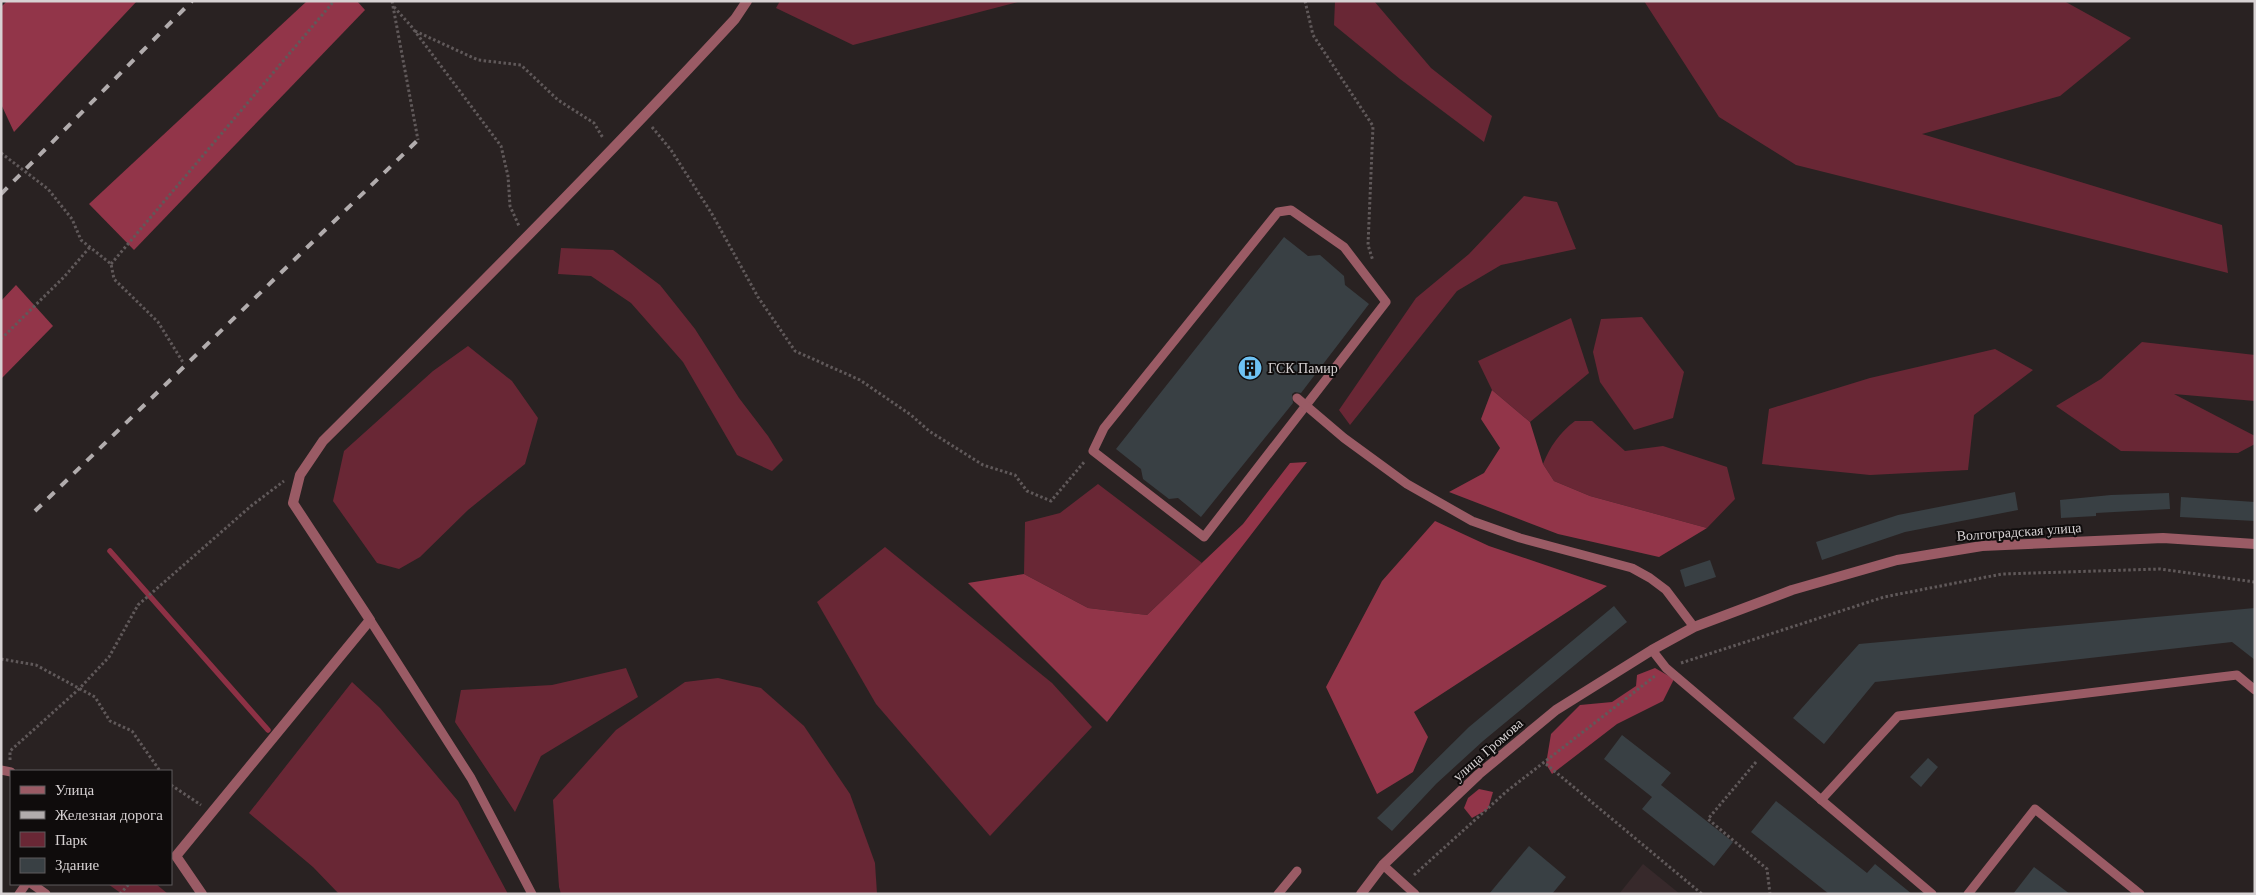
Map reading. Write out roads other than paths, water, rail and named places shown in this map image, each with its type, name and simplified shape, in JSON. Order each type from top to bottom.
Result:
[{"type":"street","points":[[202,894],[174,854],[370,620],[293,503],[300,475],[323,441],[525,240],[610,149],[647,114],[734,19],[747,1]]},
{"type":"street","name":"Волгоградская улица","points":[[1652,650],[1694,627],[1792,590],[1897,560],[1982,546],[2163,538],[2255,544]]},
{"type":"street","name":"улица Громова","points":[[1361,894],[1383,865],[1479,774],[1556,710],[1652,650]]},
{"type":"lane","points":[[1291,210],[1344,247],[1386,302],[1306,405],[1204,537],[1094,451],[1104,428],[1278,212],[1291,210]]},
{"type":"lane","points":[[1296,398],[1344,438],[1407,484],[1472,521],[1520,538],[1632,568],[1650,578],[1666,590],[1694,627]]},
{"type":"lane","points":[[370,620],[470,778],[532,894]]},
{"type":"lane","points":[[1652,650],[1666,668],[1932,894]]},
{"type":"lane","points":[[1821,800],[1898,716],[2237,675],[2255,690]]},
{"type":"lane","points":[[1968,894],[2035,809],[2140,894]]},
{"type":"lane","points":[[1383,865],[1415,894]]},
{"type":"lane","points":[[1278,894],[1297,871]]},
{"type":"lane","points":[[33,885],[46,894]]},
{"type":"waterway","points":[[110,551],[268,730]]},
{"type":"railway","points":[[1,194],[192,1]]},
{"type":"railway","points":[[35,511],[418,140]]},
{"type":"place","name":"ГСК Памир","points":[[1250,368]]}]
